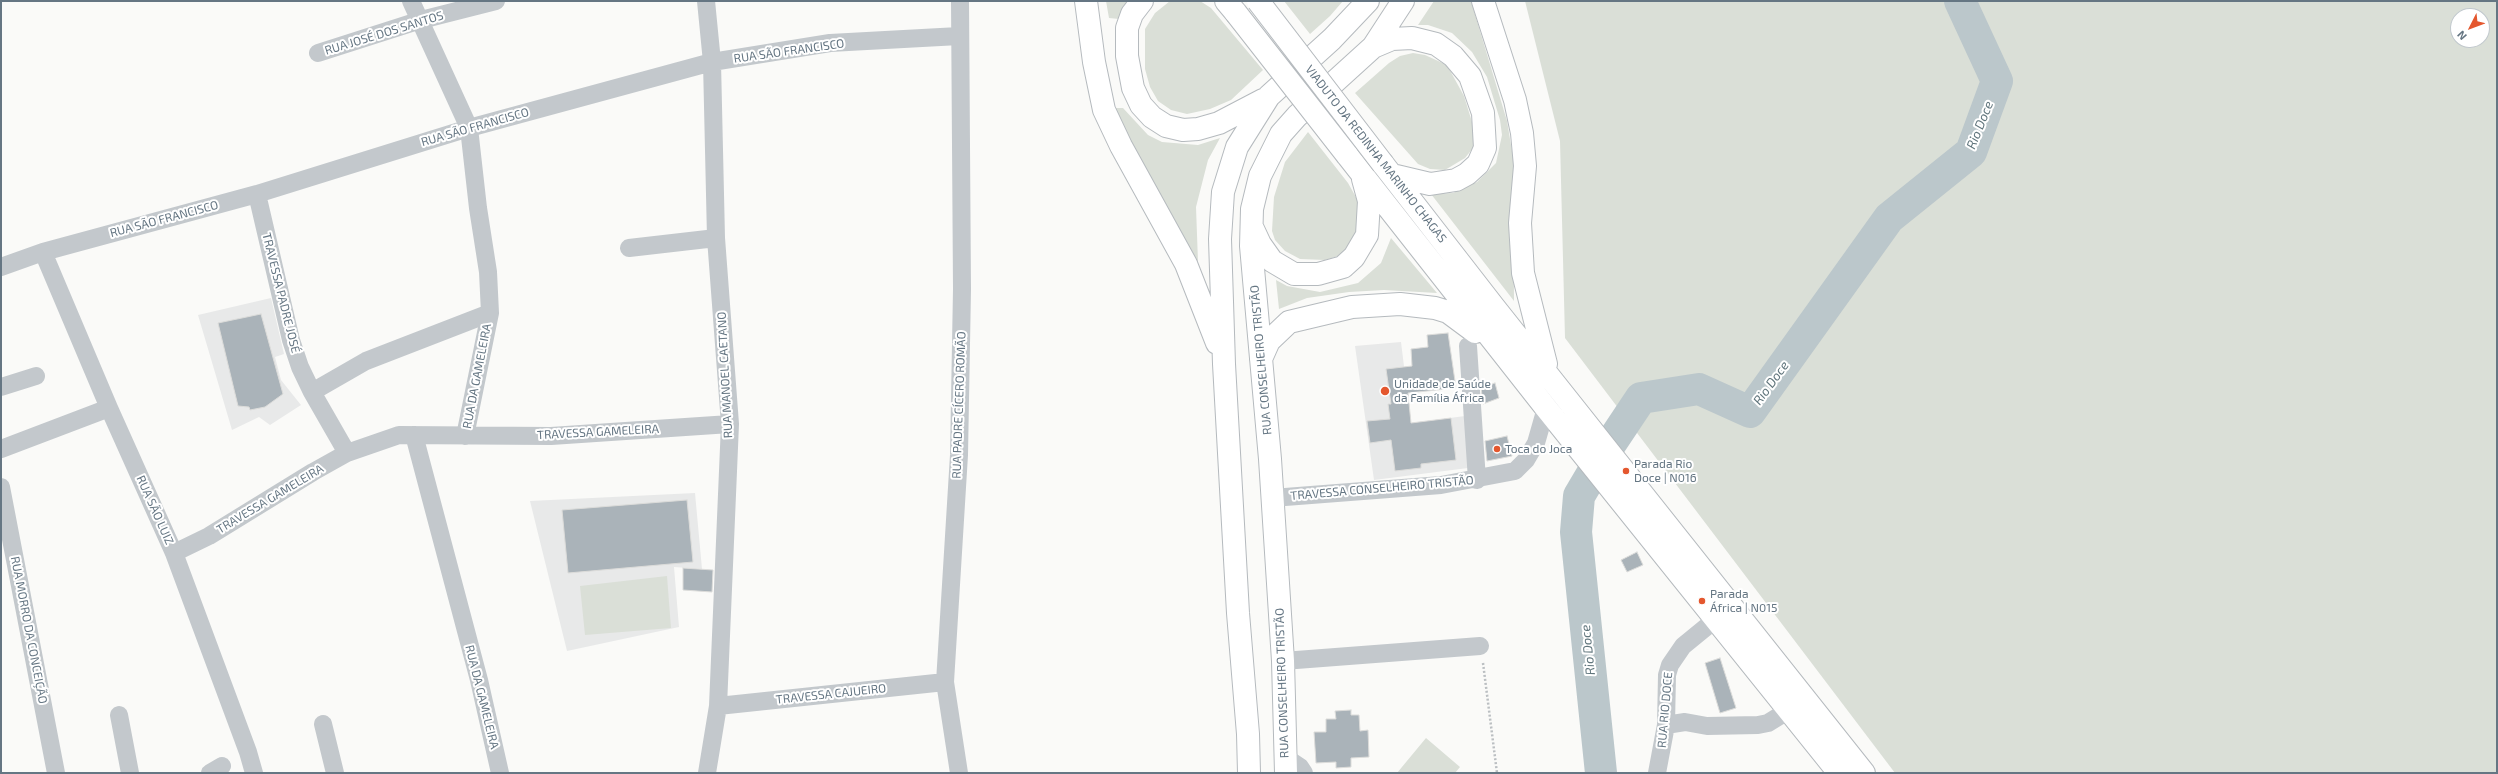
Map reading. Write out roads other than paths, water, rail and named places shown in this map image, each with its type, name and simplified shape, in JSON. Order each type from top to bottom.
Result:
[{"type":"main road","points":[[1086,1],[1094,62],[1104,110],[1121,146],[1186,264],[1206,312],[1224,364]]},
{"type":"main road","points":[[1142,1],[1132,14],[1127,28],[1127,56],[1133,88],[1141,105],[1152,118],[1166,126],[1184,130],[1198,130],[1219,123],[1270,96]]},
{"type":"main road","name":"VIADUTO DA REDINHA MARINHO CHAGAS","points":[[1258,1],[1494,307],[1550,375]]},
{"type":"main road","points":[[1247,772],[1248,734],[1238,613],[1224,364],[1220,239],[1223,192],[1237,147],[1270,96],[1337,34],[1368,1]]},
{"type":"main road","name":"RUA CONSELHEIRO TRISTÃO","points":[[1286,765],[1283,661],[1272,498],[1254,286],[1251,224],[1260,176],[1281,134],[1298,116],[1373,47],[1403,1]]},
{"type":"main road","points":[[1483,1],[1515,100],[1522,133],[1525,166],[1520,224],[1523,273],[1539,342],[1550,375],[1571,404],[1673,530],[1864,773]]},
{"type":"main road","name":"VIADUTO DA REDINHA MARINHO CHAGAS","points":[[1229,6],[1527,384]]},
{"type":"main road","points":[[1373,47],[1392,40],[1412,38],[1436,44],[1453,56],[1470,76],[1483,113],[1485,148],[1478,164],[1467,174],[1449,182],[1430,184],[1388,169]]},
{"type":"main road","points":[[1251,224],[1260,244],[1272,261],[1294,274],[1318,274],[1343,267],[1354,257],[1367,235],[1369,201],[1361,174]]},
{"type":"main road","points":[[1261,359],[1269,341],[1289,322],[1352,307],[1400,304],[1422,306],[1448,312],[1462,321],[1527,384],[1839,773]]},
{"type":"street","name":"RUA DA GAMELEIRA","points":[[411,1],[421,20],[469,128],[478,208],[488,272],[490,313],[465,436],[414,435],[479,680],[500,773]]},
{"type":"street","name":"RUA JOSÉ DOS SANTOS","points":[[318,53],[421,20],[496,1]]},
{"type":"street","name":"RUA MANOEL CAETANO","points":[[706,1],[712,62],[716,238],[730,424],[718,706],[708,773]]},
{"type":"street","name":"RUA PADRE CÍCERO ROMÃO","points":[[959,773],[945,682],[959,456],[962,289],[959,36],[960,1]]},
{"type":"street","name":"RUA SÃO FRANCISCO","points":[[1,267],[43,252],[257,194],[469,128],[712,62],[830,43],[959,36]]},
{"type":"street","name":"TRAVESSA PADRE JOSÉ","points":[[257,194],[291,340],[312,392],[347,454]]},
{"type":"street","points":[[629,248],[716,238]]},
{"type":"street","name":"RUA SÃO LUIZ","points":[[43,252],[108,408],[174,553],[246,745],[254,773]]},
{"type":"street","points":[[312,392],[366,361],[490,313]]},
{"type":"street","points":[[1468,346],[1477,480]]},
{"type":"street","points":[[1,387],[36,376]]},
{"type":"street","points":[[1,449],[108,408]]},
{"type":"street","name":"TRAVESSA CONSELHEIRO TRISTÃO","points":[[1272,498],[1441,485],[1477,480],[1515,471],[1526,460],[1536,443],[1549,413]]},
{"type":"street","name":"TRAVESSA GAMELEIRA","points":[[465,436],[551,436],[730,424]]},
{"type":"street","name":"TRAVESSA GAMELEIRA","points":[[174,553],[209,536],[291,483],[347,454],[384,439],[414,435]]},
{"type":"street","name":"RUA MORRO DA CONCEIÇÃO","points":[[1,487],[56,773]]},
{"type":"street","name":"RUA RIO DOCE","points":[[1657,773],[1666,726],[1667,675],[1670,665],[1683,646],[1716,619]]},
{"type":"street","points":[[1283,661],[1480,646]]},
{"type":"street","name":"TRAVESSA CAJUEIRO","points":[[718,706],[945,682]]},
{"type":"street","points":[[1666,726],[1685,722],[1707,726],[1758,725],[1768,723],[1789,710]]},
{"type":"street","points":[[119,715],[130,773]]},
{"type":"street","points":[[323,724],[335,773]]},
{"type":"street","points":[[1286,765],[1300,767],[1304,773]]},
{"type":"waterway","name":"Rio Doce","points":[[1601,773],[1576,532],[1579,496],[1605,452],[1641,398],[1699,389],[1750,412],[1889,218],[1971,152],[1997,81],[1960,1]]},
{"type":"place","name":"Unidade de Saúde da Família África","points":[[1385,391]]},
{"type":"place","name":"Toca do Joca","points":[[1497,449]]},
{"type":"place","name":"Parada Rio Doce | N016","points":[[1626,471]]},
{"type":"place","name":"Parada África | N015","points":[[1702,601]]}]
